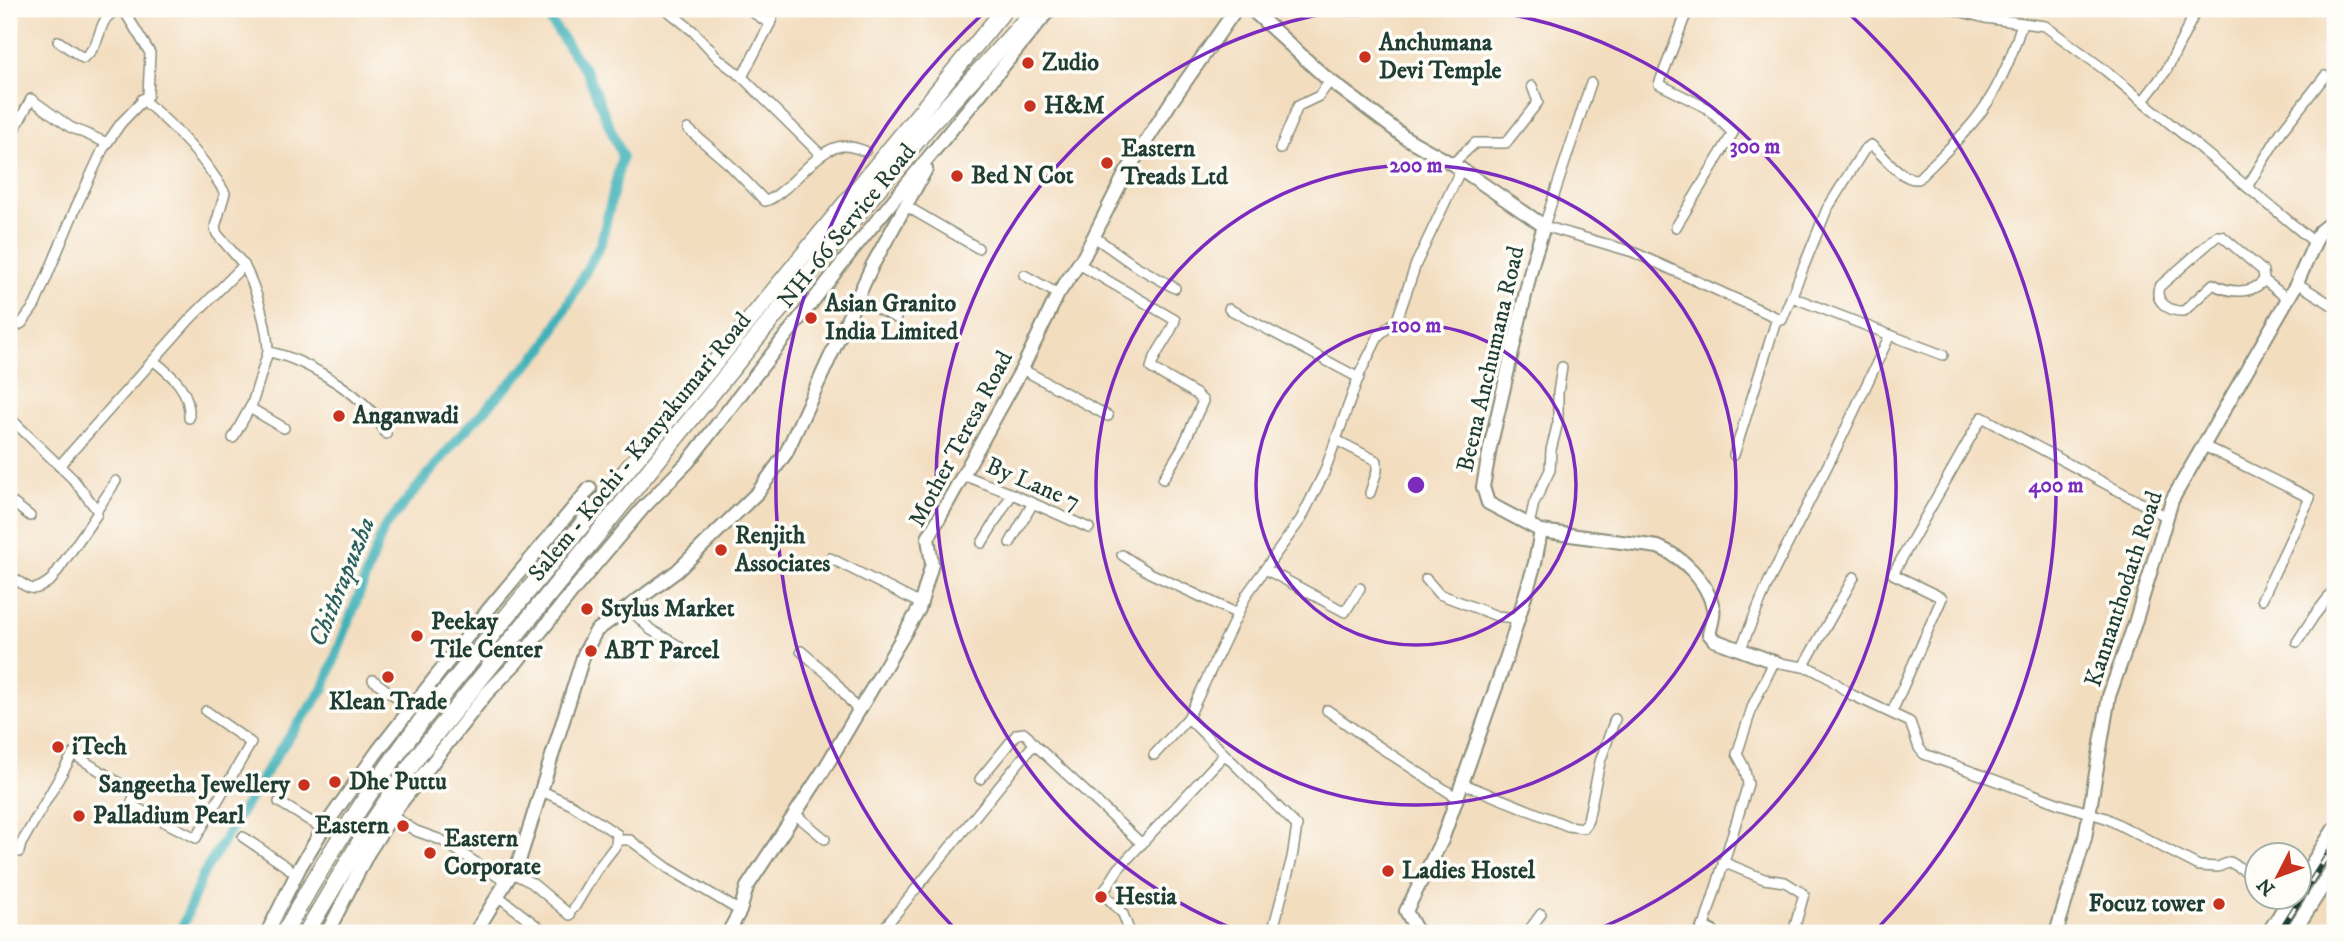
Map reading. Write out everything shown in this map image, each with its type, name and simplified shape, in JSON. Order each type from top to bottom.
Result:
[{"type":"highway","name":"Salem - Kochi - Kanyakumari Road","points":[[284,933],[320,867],[364,799],[422,720],[482,648],[597,493],[1005,9]]},
{"type":"highway","name":"Salem - Kochi - Kanyakumari Road","points":[[306,933],[366,832],[419,754],[928,127],[1036,9]]},
{"type":"highway","points":[[482,648],[496,659]]},
{"type":"main road","points":[[2312,865],[2335,828]]},
{"type":"main road","points":[[2297,932],[2335,866]]},
{"type":"main road","points":[[2269,933],[2283,911]]},
{"type":"street","points":[[9,15],[13,9]]},
{"type":"street","points":[[9,326],[15,327],[22,323],[35,305],[76,207],[107,143],[121,123],[148,95],[150,53],[123,9],[105,17],[97,43],[83,58],[58,41]]},
{"type":"street","points":[[666,9],[693,31],[719,60],[742,77],[821,155]]},
{"type":"street","points":[[748,9],[770,24]]},
{"type":"street","points":[[742,77],[775,9]]},
{"type":"street","points":[[475,933],[519,861],[584,654],[596,631],[677,570],[758,492],[786,453],[872,265],[941,142],[1050,9]]},
{"type":"street","name":"Mother Teresa Road","points":[[728,933],[740,911],[747,887],[859,712],[921,604],[932,564],[928,538],[1022,369],[1058,294],[1079,264],[1131,166],[1171,102],[1236,9]]},
{"type":"street","name":"Beena Anchumana Road","points":[[1251,9],[1330,81],[1406,138],[1457,167],[1544,226],[1530,274],[1483,487],[1488,503],[1535,528],[1658,547],[1668,551],[1692,569],[1708,596],[1714,609],[1709,634],[1714,640],[1774,662],[1803,667],[1828,677],[1852,695],[1910,722],[1919,748],[1924,754],[2106,818],[2199,866],[2218,867],[2230,862],[2242,869]]},
{"type":"street","points":[[1342,9],[1352,12],[1362,9]]},
{"type":"street","points":[[1951,9],[1985,18],[2045,26],[2105,70],[2314,242]]},
{"type":"street","points":[[2143,101],[2166,71],[2197,9]]},
{"type":"street","points":[[1676,227],[1733,133],[1707,108],[1659,84],[1685,10]]},
{"type":"street","points":[[1591,83],[1544,226],[1633,252],[1782,320],[1826,209],[1864,150],[1871,145],[1903,174],[1910,179],[1918,179],[1974,121],[1986,104],[2007,62],[2022,23]]},
{"type":"street","points":[[2247,187],[2280,132],[2325,76]]},
{"type":"street","points":[[1280,149],[1298,106],[1319,96],[1330,81]]},
{"type":"street","points":[[1154,755],[1188,718],[1247,594],[1301,519],[1324,473],[1359,378],[1379,335],[1397,320],[1416,264],[1457,167],[1475,143],[1506,143],[1538,102],[1532,86]]},
{"type":"street","points":[[9,135],[31,99],[70,127],[107,143]]},
{"type":"street","points":[[142,99],[167,120],[217,179],[225,193],[215,227],[217,234],[244,265],[255,289],[268,352],[250,408],[233,438]]},
{"type":"street","points":[[688,129],[730,165],[765,201],[770,201],[821,155],[833,148],[845,146],[865,151]]},
{"type":"street","name":"NH-66 Service Road","points":[[327,933],[368,853],[392,816],[486,694],[516,663],[643,508],[688,462],[851,252],[941,142]]},
{"type":"street","points":[[906,206],[978,248]]},
{"type":"street","name":"Kannanthodath Road","points":[[2056,933],[2085,838],[2109,696],[2135,623],[2172,500],[2297,283],[2319,231],[2335,219]]},
{"type":"street","points":[[1094,236],[1134,265],[1175,288]]},
{"type":"street","points":[[2264,280],[2259,287],[2252,290],[2224,290],[2213,284],[2184,311],[2167,307],[2157,293],[2159,287],[2217,236],[2222,236],[2263,271],[2264,280],[2288,299]]},
{"type":"street","points":[[1079,264],[1175,320],[1150,368],[1196,394],[1203,401],[1182,448],[1163,479]]},
{"type":"street","points":[[59,466],[190,319],[244,265]]},
{"type":"street","points":[[1024,275],[1058,294]]},
{"type":"street","points":[[2297,283],[2335,307]]},
{"type":"street","points":[[1792,297],[1943,355]]},
{"type":"street","points":[[856,299],[896,318]]},
{"type":"street","points":[[1229,309],[1359,378]]},
{"type":"street","points":[[1734,455],[1777,318]]},
{"type":"street","points":[[1741,648],[1769,581],[1890,335]]},
{"type":"street","points":[[268,352],[299,362],[350,393],[375,415],[386,434]]},
{"type":"street","points":[[154,361],[179,381],[190,405],[189,418]]},
{"type":"street","points":[[1418,933],[1406,911],[1442,840],[1507,656],[1516,618],[1535,563],[1534,503],[1550,470],[1551,450],[1558,422],[1558,393],[1562,367]]},
{"type":"street","points":[[1022,369],[1108,416]]},
{"type":"street","points":[[250,408],[284,428]]},
{"type":"street","points":[[9,417],[73,479],[97,510]]},
{"type":"street","points":[[1892,712],[1942,598],[1893,574],[1982,417],[2167,517]]},
{"type":"street","points":[[1336,440],[1377,461],[1377,471],[1370,493]]},
{"type":"street","points":[[2204,446],[2310,498],[2262,599]]},
{"type":"street","name":"By Lane 7","points":[[963,475],[1089,528]]},
{"type":"street","points":[[9,580],[14,578],[34,590],[52,579],[97,514],[116,481]]},
{"type":"street","points":[[267,933],[324,829],[411,708],[488,610],[597,493]]},
{"type":"street","points":[[982,543],[1012,494]]},
{"type":"street","points":[[9,500],[30,516]]},
{"type":"street","points":[[1010,543],[1033,503]]},
{"type":"street","points":[[1122,555],[1150,573],[1238,614]]},
{"type":"street","points":[[830,558],[921,604]]},
{"type":"street","points":[[1265,569],[1345,612],[1360,588]]},
{"type":"street","points":[[1803,667],[1854,577]]},
{"type":"street","points":[[1426,579],[1438,594],[1497,616],[1516,618]]},
{"type":"street","points":[[2297,642],[2335,589]]},
{"type":"street","points":[[628,607],[651,630],[679,646]]},
{"type":"street","points":[[801,651],[831,677],[859,712]]},
{"type":"street","points":[[1706,931],[1723,862],[1748,784],[1737,754],[1753,705],[1774,662]]},
{"type":"street","points":[[373,680],[411,708]]},
{"type":"street","points":[[1327,710],[1456,797]]},
{"type":"street","points":[[9,847],[19,852],[21,844],[73,754],[135,793],[131,805],[196,838],[251,743],[206,711]]},
{"type":"street","points":[[1188,718],[1297,826],[1292,858],[1272,933]]},
{"type":"street","points":[[1461,783],[1569,826],[1584,828],[1600,762],[1615,719]]},
{"type":"street","points":[[980,779],[1017,734],[1025,733],[1142,844]]},
{"type":"street","points":[[880,933],[1034,744]]},
{"type":"street","points":[[1132,933],[1123,914],[1103,893],[1119,868],[1224,755]]},
{"type":"street","points":[[392,816],[416,831],[440,840],[509,877],[532,883],[572,911],[596,871],[616,845],[617,834],[572,805],[542,791]]},
{"type":"street","points":[[279,802],[324,829]]},
{"type":"street","points":[[795,814],[825,838]]},
{"type":"street","points":[[243,837],[297,874]]},
{"type":"street","points":[[617,840],[630,840],[740,911]]},
{"type":"street","points":[[1723,862],[1764,879],[1785,882],[1804,894],[1793,933]]},
{"type":"street","points":[[498,896],[546,933]]},
{"type":"street","points":[[1527,933],[1541,914]]},
{"type":"waterway","name":"Chithrapuzha","points":[[180,933],[202,876],[279,751],[323,690],[384,528],[460,436],[544,348],[601,243],[622,156],[587,73],[542,9]]},
{"type":"railway","points":[[2279,933],[2335,843]]},
{"type":"place","name":"Anchumana Devi Temple","points":[[1365,57]]},
{"type":"place","name":"Zudio","points":[[1028,63]]},
{"type":"place","name":"H&M","points":[[1030,106]]},
{"type":"place","name":"Eastern Treads Ltd","points":[[1107,163]]},
{"type":"place","name":"Bed N Cot","points":[[957,176]]},
{"type":"place","name":"Asian Granito India Limited","points":[[811,318]]},
{"type":"place","name":"Anganwadi","points":[[339,416]]},
{"type":"place","name":"Renjith Associates","points":[[721,550]]},
{"type":"place","name":"Stylus Market","points":[[587,609]]},
{"type":"place","name":"Peekay Tile Center","points":[[417,636]]},
{"type":"place","name":"ABT Parcel","points":[[591,651]]},
{"type":"place","name":"Klean Trade","points":[[388,677]]},
{"type":"place","name":"iTech","points":[[58,747]]},
{"type":"place","name":"Dhe Puttu","points":[[335,782]]},
{"type":"place","name":"Sangeetha Jewellery","points":[[304,785]]},
{"type":"place","name":"Palladium Pearl","points":[[79,816]]},
{"type":"place","name":"Eastern","points":[[403,826]]},
{"type":"place","name":"Eastern Corporate","points":[[430,853]]},
{"type":"place","name":"Ladies Hostel","points":[[1388,871]]},
{"type":"place","name":"Hestia","points":[[1101,897]]},
{"type":"place","name":"Focuz tower","points":[[2219,904]]}]
